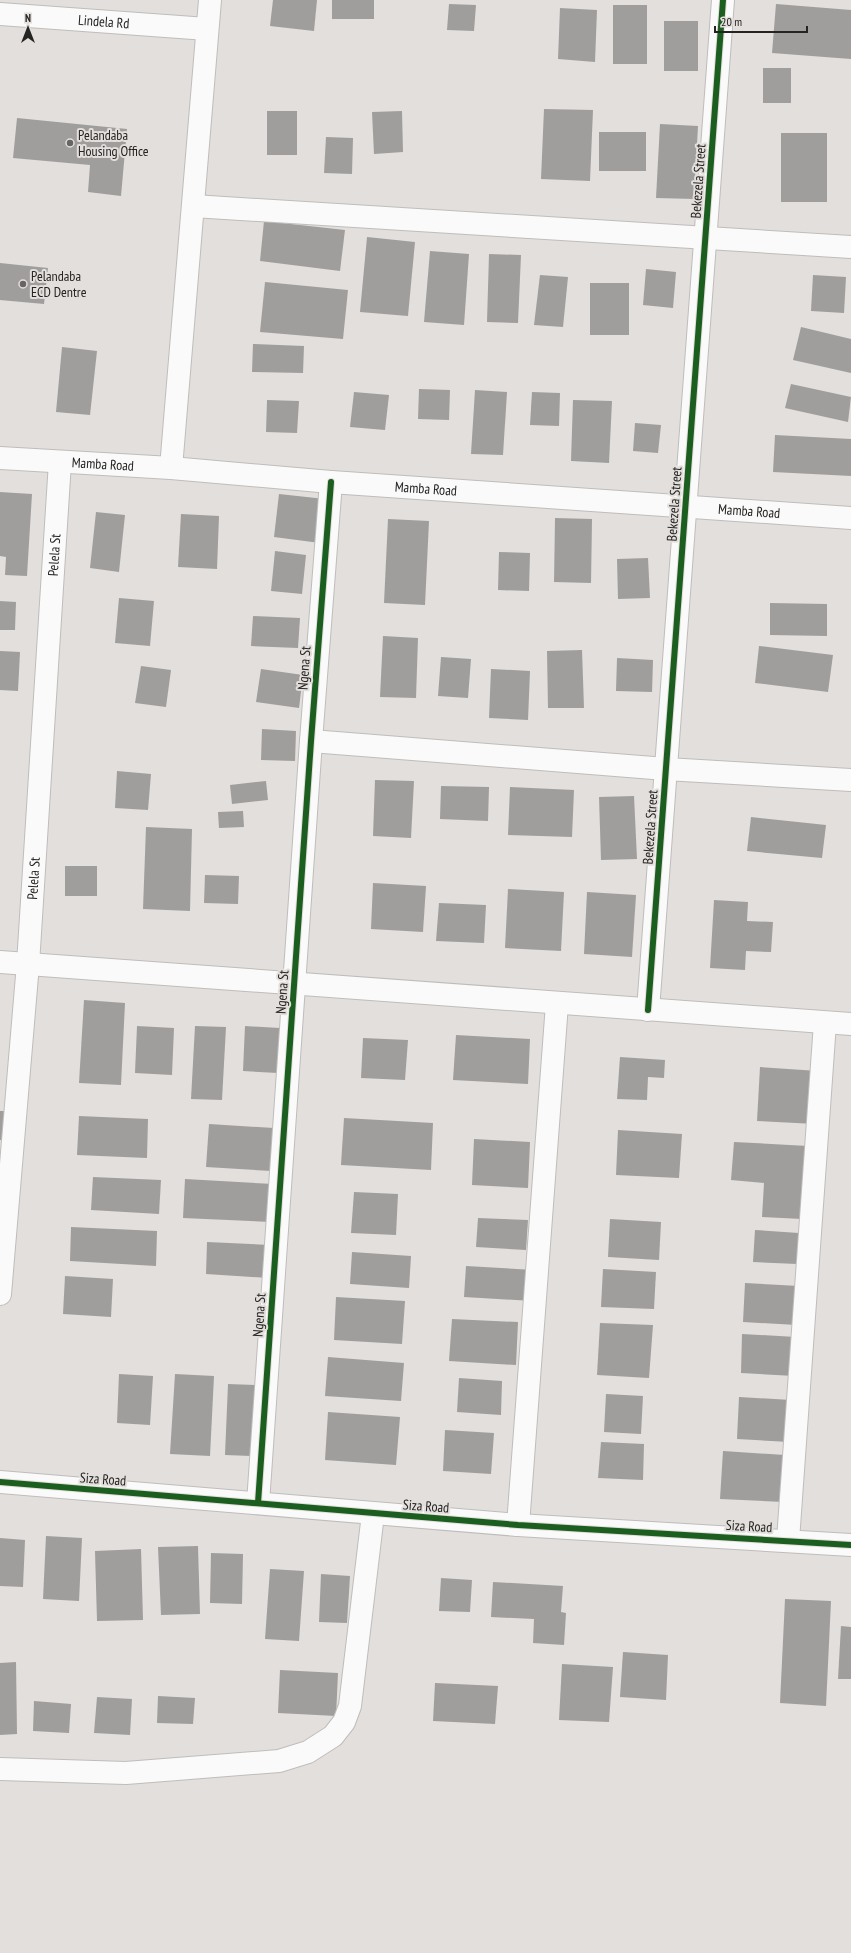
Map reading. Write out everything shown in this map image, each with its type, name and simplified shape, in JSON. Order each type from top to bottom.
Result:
[{"type":"street","points":[[171,468],[210,0]]},
{"type":"street","name":"Bekezela Street","points":[[648,1010],[723,0]]},
{"type":"street","name":"Lindela Rd","points":[[0,14],[207,29]]},
{"type":"street","points":[[193,206],[851,247]]},
{"type":"street","name":"Mamba Road","points":[[0,458],[171,468],[331,482],[686,505],[851,518]]},
{"type":"street","name":"Pelela St","points":[[0,1294],[28,964],[60,462]]},
{"type":"street","name":"Ngena St","points":[[258,1503],[311,741],[331,482]]},
{"type":"street","points":[[311,741],[666,769],[851,780]]},
{"type":"street","points":[[0,962],[295,985],[851,1024]]},
{"type":"street","points":[[518,1525],[557,1004]]},
{"type":"street","points":[[788,1540],[825,1023]]},
{"type":"street","name":"Siza Road","points":[[0,1482],[518,1525],[788,1540],[851,1545]]},
{"type":"street","points":[[0,1769],[126,1773],[279,1761],[308,1752],[333,1736],[344,1722],[350,1706],[372,1514]]},
{"type":"building","points":[[273,0],[317,0],[314,31],[270,26]]},
{"type":"building","points":[[332,0],[374,0],[374,19],[332,19]]},
{"type":"building","points":[[449,4],[476,5],[474,31],[447,30]]},
{"type":"building","points":[[776,4],[851,10],[851,59],[772,53]]},
{"type":"building","points":[[613,5],[647,5],[647,64],[613,64]]},
{"type":"building","points":[[560,8],[597,10],[595,62],[558,59]]},
{"type":"building","points":[[664,21],[698,21],[698,71],[664,71]]},
{"type":"building","points":[[763,68],[791,68],[791,103],[763,103]]},
{"type":"building","points":[[544,109],[593,110],[590,181],[541,179]]},
{"type":"building","points":[[267,111],[297,111],[297,155],[267,155]]},
{"type":"building","points":[[402,111],[403,152],[374,154],[372,112]]},
{"type":"building","name":"Pelandaba Housing Office","points":[[17,118],[127,129],[121,196],[88,192],[90,165],[13,158]]},
{"type":"building","points":[[660,124],[698,126],[694,199],[656,198]]},
{"type":"building","points":[[599,132],[646,132],[646,171],[599,171]]},
{"type":"building","points":[[781,133],[827,133],[827,202],[781,202]]},
{"type":"building","points":[[326,137],[353,138],[352,174],[324,173]]},
{"type":"building","points":[[264,221],[345,230],[340,271],[260,261]]},
{"type":"building","points":[[367,237],[415,242],[408,316],[360,312]]},
{"type":"building","points":[[430,251],[469,254],[464,325],[424,322]]},
{"type":"building","points":[[489,254],[521,255],[518,323],[487,322]]},
{"type":"building","name":"Pelandaba ECD Dentre","points":[[0,263],[48,268],[44,304],[0,300]]},
{"type":"building","points":[[646,269],[676,272],[673,308],[643,305]]},
{"type":"building","points":[[540,275],[568,277],[563,327],[534,325]]},
{"type":"building","points":[[813,275],[846,277],[844,313],[811,311]]},
{"type":"building","points":[[265,282],[348,290],[343,339],[260,332]]},
{"type":"building","points":[[590,283],[629,283],[629,335],[590,335]]},
{"type":"building","points":[[801,327],[851,339],[851,373],[793,360]]},
{"type":"building","points":[[253,344],[304,346],[303,373],[252,372]]},
{"type":"building","points":[[62,347],[97,351],[90,415],[56,412]]},
{"type":"building","points":[[791,384],[851,397],[848,422],[785,408]]},
{"type":"building","points":[[419,389],[450,390],[449,420],[418,419]]},
{"type":"building","points":[[475,390],[507,392],[503,455],[471,454]]},
{"type":"building","points":[[354,392],[389,395],[385,430],[350,427]]},
{"type":"building","points":[[532,392],[560,393],[559,426],[530,425]]},
{"type":"building","points":[[267,400],[299,401],[297,433],[266,432]]},
{"type":"building","points":[[573,400],[612,401],[609,463],[571,461]]},
{"type":"building","points":[[635,423],[661,425],[658,453],[633,451]]},
{"type":"building","points":[[775,435],[851,439],[851,476],[773,472]]},
{"type":"building","points":[[0,492],[32,494],[27,576],[5,575],[6,557],[0,556]]},
{"type":"building","points":[[279,494],[325,499],[320,543],[274,537]]},
{"type":"building","points":[[96,512],[125,515],[119,572],[90,568]]},
{"type":"building","points":[[181,514],[219,516],[217,569],[178,567]]},
{"type":"building","points":[[555,518],[592,519],[591,583],[554,582]]},
{"type":"building","points":[[388,519],[429,521],[425,605],[384,603]]},
{"type":"building","points":[[275,551],[306,555],[302,594],[271,591]]},
{"type":"building","points":[[499,552],[530,553],[529,591],[498,590]]},
{"type":"building","points":[[648,558],[650,598],[618,599],[617,559]]},
{"type":"building","points":[[119,598],[154,601],[150,646],[115,643]]},
{"type":"building","points":[[0,601],[16,602],[15,630],[0,630]]},
{"type":"building","points":[[770,603],[827,604],[827,636],[770,635]]},
{"type":"building","points":[[253,616],[300,618],[298,648],[251,646]]},
{"type":"building","points":[[383,636],[418,638],[416,698],[380,697]]},
{"type":"building","points":[[759,646],[833,655],[828,692],[755,683]]},
{"type":"building","points":[[582,650],[584,708],[548,708],[547,651]]},
{"type":"building","points":[[0,651],[20,652],[18,691],[0,690]]},
{"type":"building","points":[[441,657],[471,659],[468,698],[438,696]]},
{"type":"building","points":[[617,658],[653,660],[652,692],[616,691]]},
{"type":"building","points":[[141,666],[171,670],[166,707],[135,703]]},
{"type":"building","points":[[261,669],[303,675],[299,708],[256,702]]},
{"type":"building","points":[[491,669],[530,671],[528,720],[489,718]]},
{"type":"building","points":[[262,729],[296,731],[295,761],[261,760]]},
{"type":"building","points":[[117,771],[151,774],[148,810],[115,808]]},
{"type":"building","points":[[375,780],[414,781],[411,838],[373,836]]},
{"type":"building","points":[[266,781],[268,800],[232,804],[230,785]]},
{"type":"building","points":[[441,786],[489,787],[488,821],[440,819]]},
{"type":"building","points":[[510,787],[574,790],[572,837],[508,835]]},
{"type":"building","points":[[634,796],[637,859],[601,860],[599,797]]},
{"type":"building","points":[[243,811],[244,827],[219,828],[218,812]]},
{"type":"building","points":[[751,817],[826,825],[822,858],[747,851]]},
{"type":"building","points":[[146,827],[192,829],[190,911],[143,909]]},
{"type":"building","points":[[65,866],[97,866],[97,896],[65,896]]},
{"type":"building","points":[[205,875],[239,876],[238,904],[204,903]]},
{"type":"building","points":[[373,883],[426,886],[423,932],[371,929]]},
{"type":"building","points":[[508,889],[564,892],[561,951],[505,948]]},
{"type":"building","points":[[587,892],[636,895],[632,957],[584,954]]},
{"type":"building","points":[[714,900],[748,902],[747,921],[773,922],[771,952],[746,951],[745,970],[710,968]]},
{"type":"building","points":[[439,903],[486,905],[484,943],[436,941]]},
{"type":"building","points":[[84,1000],[125,1003],[121,1085],[79,1083]]},
{"type":"building","points":[[137,1026],[174,1028],[172,1075],[135,1073]]},
{"type":"building","points":[[195,1026],[226,1027],[222,1100],[191,1099]]},
{"type":"building","points":[[245,1026],[280,1028],[278,1073],[243,1071]]},
{"type":"building","points":[[456,1035],[530,1039],[528,1084],[453,1080]]},
{"type":"building","points":[[363,1038],[408,1040],[405,1080],[361,1078]]},
{"type":"building","points":[[620,1057],[665,1060],[664,1078],[648,1077],[647,1100],[617,1099]]},
{"type":"building","points":[[760,1067],[818,1071],[815,1124],[757,1121]]},
{"type":"building","points":[[0,1111],[7,1111],[5,1140],[0,1140]]},
{"type":"building","points":[[79,1116],[148,1119],[147,1158],[77,1155]]},
{"type":"building","points":[[344,1118],[433,1123],[431,1170],[341,1165]]},
{"type":"building","points":[[209,1124],[274,1128],[271,1171],[206,1167]]},
{"type":"building","points":[[618,1130],[682,1134],[679,1178],[616,1175]]},
{"type":"building","points":[[474,1139],[530,1142],[528,1188],[472,1185]]},
{"type":"building","points":[[734,1142],[808,1146],[802,1219],[762,1217],[764,1183],[731,1180]]},
{"type":"building","points":[[93,1177],[161,1180],[159,1214],[91,1210]]},
{"type":"building","points":[[185,1179],[273,1184],[271,1222],[183,1218]]},
{"type":"building","points":[[354,1192],[398,1194],[396,1235],[351,1233]]},
{"type":"building","points":[[478,1218],[528,1220],[526,1250],[476,1247]]},
{"type":"building","points":[[610,1219],[661,1222],[659,1260],[608,1257]]},
{"type":"building","points":[[71,1227],[157,1231],[156,1266],[70,1261]]},
{"type":"building","points":[[755,1230],[799,1233],[797,1264],[753,1262]]},
{"type":"building","points":[[207,1242],[270,1245],[268,1278],[206,1274]]},
{"type":"building","points":[[352,1252],[411,1256],[409,1288],[350,1284]]},
{"type":"building","points":[[466,1266],[534,1270],[532,1301],[464,1297]]},
{"type":"building","points":[[603,1269],[656,1272],[654,1309],[601,1307]]},
{"type":"building","points":[[65,1276],[113,1279],[111,1317],[63,1314]]},
{"type":"building","points":[[745,1283],[799,1286],[797,1325],[743,1322]]},
{"type":"building","points":[[336,1297],[405,1301],[402,1344],[334,1340]]},
{"type":"building","points":[[452,1319],[518,1322],[516,1365],[449,1361]]},
{"type":"building","points":[[600,1323],[653,1325],[649,1378],[597,1375]]},
{"type":"building","points":[[742,1334],[796,1337],[794,1376],[741,1373]]},
{"type":"building","points":[[328,1357],[404,1363],[401,1401],[325,1396]]},
{"type":"building","points":[[119,1374],[153,1376],[150,1425],[117,1423]]},
{"type":"building","points":[[175,1374],[214,1376],[210,1456],[170,1454]]},
{"type":"building","points":[[459,1378],[502,1381],[501,1415],[457,1412]]},
{"type":"building","points":[[228,1384],[255,1385],[251,1456],[225,1455]]},
{"type":"building","points":[[606,1394],[643,1396],[641,1434],[604,1432]]},
{"type":"building","points":[[739,1397],[791,1400],[789,1442],[737,1439]]},
{"type":"building","points":[[328,1412],[400,1417],[396,1465],[325,1460]]},
{"type":"building","points":[[445,1430],[494,1433],[491,1474],[443,1471]]},
{"type":"building","points":[[601,1442],[644,1444],[643,1480],[598,1478]]},
{"type":"building","points":[[723,1451],[785,1455],[783,1502],[720,1499]]},
{"type":"building","points":[[46,1536],[82,1538],[79,1601],[43,1599]]},
{"type":"building","points":[[0,1538],[25,1540],[23,1587],[0,1586]]},
{"type":"building","points":[[198,1546],[200,1614],[161,1615],[158,1547]]},
{"type":"building","points":[[141,1549],[143,1620],[97,1621],[95,1551]]},
{"type":"building","points":[[211,1553],[243,1554],[242,1604],[210,1603]]},
{"type":"building","points":[[270,1569],[304,1571],[299,1641],[265,1639]]},
{"type":"building","points":[[321,1574],[350,1576],[347,1623],[319,1622]]},
{"type":"building","points":[[441,1578],[472,1580],[470,1612],[439,1611]]},
{"type":"building","points":[[493,1582],[563,1586],[561,1612],[566,1613],[564,1645],[533,1643],[534,1619],[491,1617]]},
{"type":"building","points":[[785,1599],[831,1601],[826,1706],[780,1703]]},
{"type":"building","points":[[841,1626],[851,1627],[851,1679],[838,1679]]},
{"type":"building","points":[[623,1652],[668,1655],[666,1700],[620,1697]]},
{"type":"building","points":[[16,1662],[17,1734],[0,1735],[0,1663]]},
{"type":"building","points":[[562,1664],[613,1667],[609,1722],[559,1720]]},
{"type":"building","points":[[280,1670],[338,1673],[336,1716],[278,1713]]},
{"type":"building","points":[[435,1683],[498,1686],[495,1724],[433,1721]]},
{"type":"building","points":[[158,1696],[195,1698],[193,1724],[157,1723]]},
{"type":"building","points":[[97,1697],[132,1699],[130,1735],[94,1733]]},
{"type":"building","points":[[34,1701],[71,1704],[69,1733],[33,1731]]},
{"type":"cycle path","points":[[648,1010],[723,0]]},
{"type":"cycle path","points":[[258,1503],[311,741],[331,482]]},
{"type":"cycle path","points":[[0,1482],[518,1525],[851,1545]]},
{"type":"place","name":"Pelandaba Housing Office","points":[[70,143]]},
{"type":"place","name":"Pelandaba ECD Dentre","points":[[23,284]]}]
